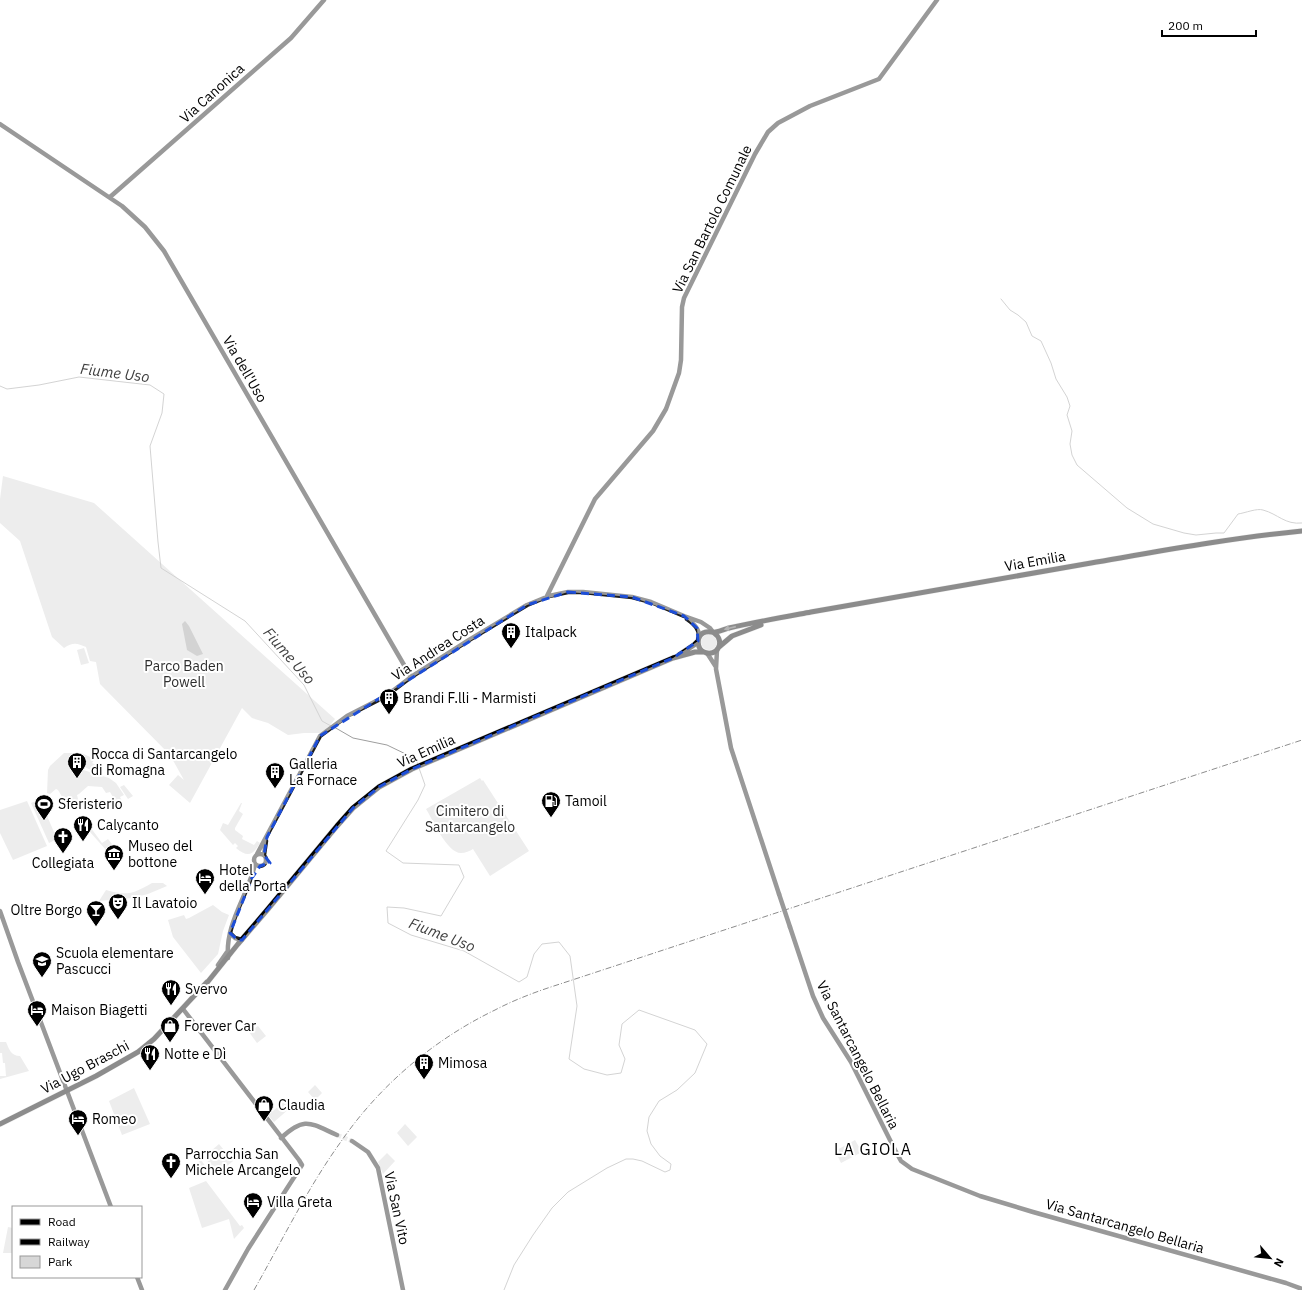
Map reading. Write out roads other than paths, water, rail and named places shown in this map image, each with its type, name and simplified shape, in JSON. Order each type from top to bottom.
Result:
[{"type":"main road","name":"Via Emilia","points":[[242,940],[336,826],[353,808],[379,787],[430,761],[673,658],[690,648],[706,632],[713,632],[929,591],[1183,547],[1302,531]]},
{"type":"main road","name":"Via Emilia","points":[[673,658],[696,652],[711,653],[718,649],[732,636],[774,620]]},
{"type":"main road","points":[[713,632],[719,638],[720,644],[718,649]]},
{"type":"main road","points":[[699,640],[700,647],[706,653]]},
{"type":"main road","name":"Via Ugo Braschi","points":[[206,984],[214,972],[242,940]]},
{"type":"main road","name":"Via Ugo Braschi","points":[[0,1124],[68,1091],[112,1068],[138,1052],[154,1039],[183,1009],[206,984],[228,956]]},
{"type":"street","name":"Via Canonica","points":[[110,197],[291,38],[324,0]]},
{"type":"street","name":"Via San Bartolo Comunale","points":[[547,596],[595,499],[653,431],[666,409],[679,373],[681,353],[681,322],[684,298],[755,154],[768,132],[778,123],[810,106],[879,79],[937,0]]},
{"type":"street","name":"Via dell'Uso","points":[[0,124],[122,206],[145,227],[166,253],[411,677]]},
{"type":"street","name":"Via Andrea Costa","points":[[257,854],[315,743],[322,735],[347,716],[386,696],[411,677],[527,605],[547,596],[568,592],[632,597],[651,602],[701,622],[713,632]]},
{"type":"street","name":"Via Andrea Costa","points":[[684,616],[698,628],[699,640]]},
{"type":"street","name":"Via Santarcangelo Bellaria","points":[[718,649],[716,669],[731,748],[813,996],[823,1018],[852,1062],[901,1161],[912,1169],[980,1196],[1286,1283],[1302,1289]]},
{"type":"street","name":"Via Santarcangelo Bellaria","points":[[706,653],[716,669]]},
{"type":"street","name":"Via Andrea Costa","points":[[264,855],[267,837]]},
{"type":"street","points":[[228,956],[230,933],[235,916],[252,878],[260,866],[266,861],[264,855],[257,854],[254,858],[255,864],[252,878]]},
{"type":"street","points":[[255,864],[260,866]]},
{"type":"street","points":[[0,911],[111,1206]]},
{"type":"street","points":[[230,933],[235,938],[242,940]]},
{"type":"street","points":[[183,1009],[299,1160],[302,1166],[248,1249],[225,1290]]},
{"type":"street","points":[[280,1136],[301,1124],[310,1123],[337,1135]]},
{"type":"street","name":"Via San Vito","points":[[352,1141],[369,1153],[378,1168],[403,1290]]},
{"type":"street","points":[[137,1278],[142,1290]]},
{"type":"waterway","points":[[1001,299],[1010,310],[1026,322],[1032,336],[1041,341],[1051,363],[1056,379],[1067,397],[1070,406],[1067,415],[1072,431],[1070,444],[1072,455],[1077,465],[1127,508],[1153,524],[1196,535],[1224,533],[1238,514],[1258,510],[1263,510],[1286,521],[1302,523]]},
{"type":"waterway","name":"Fiume Uso","points":[[0,386],[7,389],[39,385],[79,377],[150,385],[164,394],[162,413],[150,446],[161,568],[245,621],[304,685],[322,721],[331,726]]},
{"type":"waterway","name":"Fiume Uso","points":[[334,727],[353,738],[387,745],[416,759],[418,765]]},
{"type":"waterway","name":"Fiume Uso","points":[[419,768],[425,785],[418,800],[386,851],[403,863],[459,865],[464,877],[441,916],[404,908],[387,907],[388,923],[411,935],[464,951],[519,982],[527,977],[534,954],[542,944],[559,942],[570,956],[577,1006],[569,1059],[584,1069],[607,1075],[621,1073],[625,1059],[619,1045],[622,1024],[639,1010],[695,1030],[707,1044],[695,1073],[677,1090],[659,1101],[649,1117],[647,1131],[651,1144],[660,1156],[671,1164],[670,1170],[665,1172],[642,1161],[626,1159],[607,1168],[568,1192],[552,1208],[533,1235],[514,1265],[504,1290]]},
{"type":"tunnel","points":[[337,1135],[352,1141]]},
{"type":"railway","points":[[254,1290],[317,1178],[355,1122],[372,1102],[409,1066],[450,1035],[472,1022],[511,1002],[544,989],[1302,740]]},
{"type":"place","name":"Italpack","points":[[511,649]]},
{"type":"place","name":"Brandi F.lli - Marmisti","points":[[389,715]]},
{"type":"place","name":"Rocca di Santarcangelo di Romagna","points":[[77,779]]},
{"type":"place","name":"Galleria La Fornace","points":[[275,789]]},
{"type":"place","name":"Tamoil","points":[[551,818]]},
{"type":"place","name":"Sferisterio","points":[[44,821]]},
{"type":"place","name":"Calycanto","points":[[83,842]]},
{"type":"place","name":"Collegiata","points":[[63,854]]},
{"type":"place","name":"Museo del bottone","points":[[114,871]]},
{"type":"place","name":"Hotel della Porta","points":[[205,895]]},
{"type":"place","name":"Il Lavatoio","points":[[118,920]]},
{"type":"place","name":"Oltre Borgo","points":[[96,927]]},
{"type":"place","name":"Scuola elementare Pascucci","points":[[42,978]]},
{"type":"place","name":"Svervo","points":[[171,1006]]},
{"type":"place","name":"Maison Biagetti","points":[[37,1027]]},
{"type":"place","name":"Forever Car","points":[[170,1043]]},
{"type":"place","name":"Notte e Dì","points":[[150,1071]]},
{"type":"place","name":"Mimosa","points":[[424,1080]]},
{"type":"place","name":"Claudia","points":[[264,1122]]},
{"type":"place","name":"Romeo","points":[[78,1136]]},
{"type":"place","name":"Parrocchia San Michele Arcangelo","points":[[171,1179]]},
{"type":"place","name":"Villa Greta","points":[[253,1219]]},
{"type":"district","name":"LA GIOLA","points":[[873,1149]]},
{"type":"park label","name":"Parco Baden Powell","points":[[184,674]]},
{"type":"park label","name":"Cimitero di Santarcangelo","points":[[470,820]]}]
